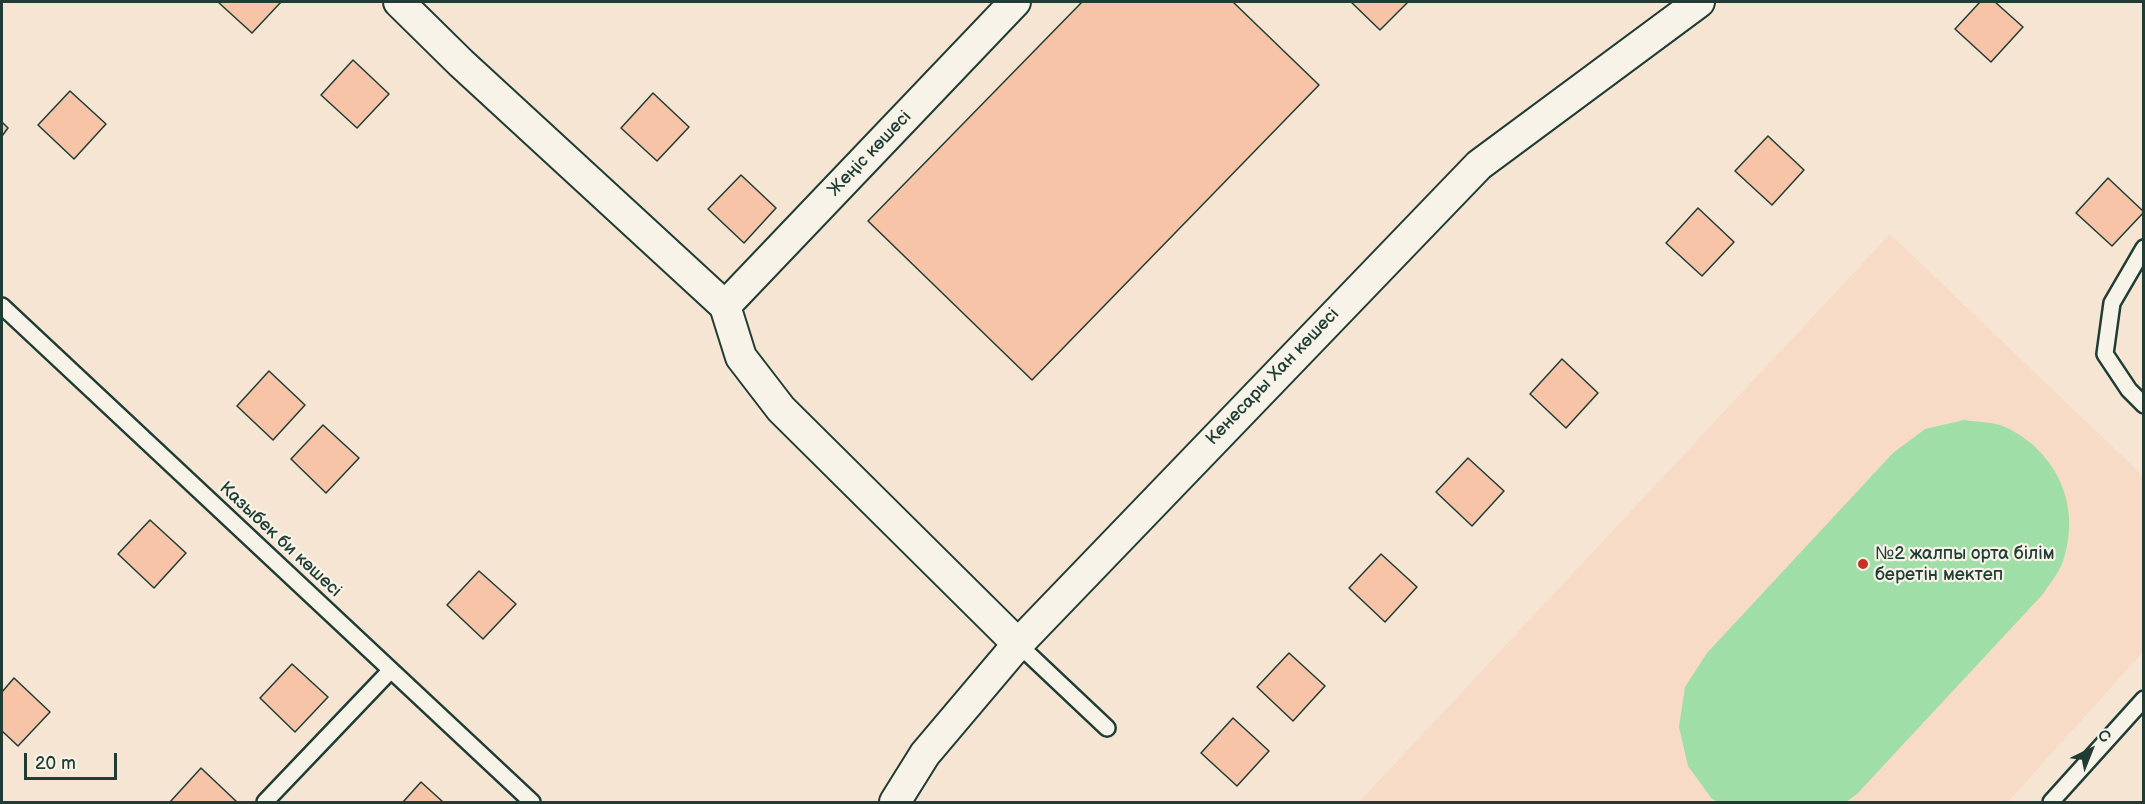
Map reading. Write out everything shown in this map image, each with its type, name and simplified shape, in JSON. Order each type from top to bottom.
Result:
[{"type":"street","points":[[399,2],[461,63],[725,306],[741,357],[781,409],[1017,644]]},
{"type":"street","name":"Жеңіс көшесі","points":[[725,306],[1016,2]]},
{"type":"street","name":"Кенесары Хан көшесі","points":[[895,802],[925,754],[1017,644],[1479,165],[1676,11],[1699,2]]},
{"type":"lane","points":[[2144,248],[2112,303],[2105,354],[2129,390],[2144,405]]},
{"type":"lane","name":"Казыбек би көшесі","points":[[2,306],[532,802]]},
{"type":"lane","points":[[1017,644],[1107,728]]},
{"type":"lane","points":[[265,802],[390,671]]},
{"type":"lane","points":[[2050,802],[2144,699]]},
{"type":"shaded area","name":"№2 жалпы орта білім беретін мектеп","points":[[1890,234],[2143,476],[2143,652],[2008,802],[1359,802]]},
{"type":"green space","points":[[1964,420],[2005,427],[2023,437],[2051,465],[2060,481],[2069,518],[2064,558],[2055,576],[2043,594],[1857,794],[1846,802],[1718,802],[1712,799],[1688,766],[1679,727],[1685,687],[1707,653],[1893,453],[1925,429]]},
{"type":"building","points":[[218,2],[281,2],[252,33]]},
{"type":"building","points":[[1082,2],[1233,2],[1319,85],[1032,380],[868,221]]},
{"type":"building","points":[[1351,2],[1408,2],[1380,30]]},
{"type":"building","points":[[1980,2],[1995,2],[2023,27],[1991,62],[1955,29]]},
{"type":"building","points":[[353,60],[389,94],[357,128],[321,95]]},
{"type":"building","points":[[70,91],[106,124],[74,159],[38,125]]},
{"type":"building","points":[[653,93],[689,127],[657,161],[621,128]]},
{"type":"building","points":[[2,122],[8,128],[2,136]]},
{"type":"building","points":[[1768,136],[1804,170],[1772,205],[1735,171]]},
{"type":"building","points":[[741,175],[776,208],[744,243],[708,209]]},
{"type":"building","points":[[2108,178],[2144,212],[2112,246],[2076,213]]},
{"type":"building","points":[[1698,208],[1734,242],[1702,276],[1666,243]]},
{"type":"building","points":[[1562,359],[1598,393],[1566,428],[1530,394]]},
{"type":"building","points":[[269,371],[305,405],[273,440],[237,406]]},
{"type":"building","points":[[323,425],[359,458],[326,493],[291,459]]},
{"type":"building","points":[[1468,458],[1504,491],[1472,526],[1436,492]]},
{"type":"building","points":[[150,520],[186,553],[154,588],[118,554]]},
{"type":"building","points":[[1381,554],[1417,587],[1385,622],[1349,588]]},
{"type":"building","points":[[479,571],[516,604],[483,639],[447,605]]},
{"type":"building","points":[[1289,653],[1325,686],[1293,721],[1257,687]]},
{"type":"building","points":[[292,664],[328,697],[295,732],[260,698]]},
{"type":"building","points":[[14,678],[50,712],[18,746],[2,731],[2,692]]},
{"type":"building","points":[[1233,718],[1269,751],[1237,786],[1201,753]]},
{"type":"building","points":[[201,768],[237,802],[170,802]]},
{"type":"building","points":[[421,782],[443,802],[403,802]]},
{"type":"place","name":"№2 жалпы орта білім беретін мектеп","points":[[1863,564]]}]
